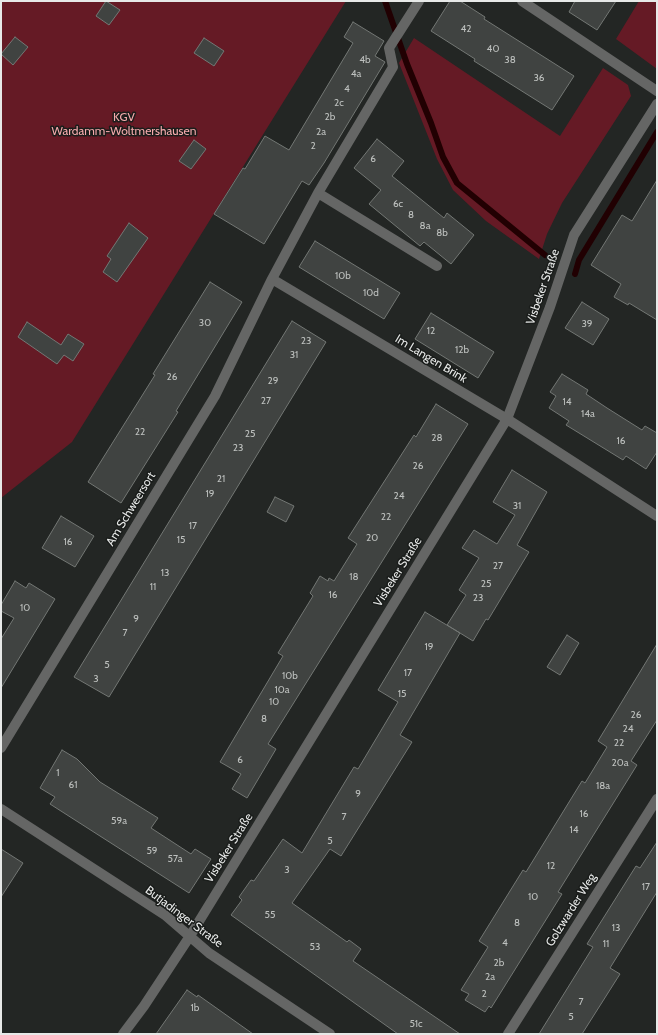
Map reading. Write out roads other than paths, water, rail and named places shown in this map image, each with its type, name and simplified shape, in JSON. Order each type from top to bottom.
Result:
[{"type":"street","points":[[272,279],[318,193],[393,67],[389,48],[419,1]]},
{"type":"street","points":[[522,1],[657,91]]},
{"type":"street","name":"Visbeker Straße","points":[[123,1034],[144,1006],[190,936],[507,420],[550,307],[574,235],[657,104]]},
{"type":"street","points":[[318,193],[437,266]]},
{"type":"street","name":"Im Langen Brink","points":[[272,279],[507,420],[655,512]]},
{"type":"street","name":"Am Schweersort","points":[[1,748],[215,396],[272,279]]},
{"type":"street","name":"Golzwarder Weg","points":[[508,1034],[657,799]]},
{"type":"street","name":"Butjadinger Straße","points":[[1,809],[165,915],[209,953],[330,1034]]},
{"type":"waterway","points":[[385,1],[407,64],[443,157],[457,183],[545,255]]},
{"type":"waterway","points":[[575,274],[579,260],[657,132]]},
{"type":"park label","name":"KGV Wardamm-Woltmershausen","points":[[124,124]]}]
